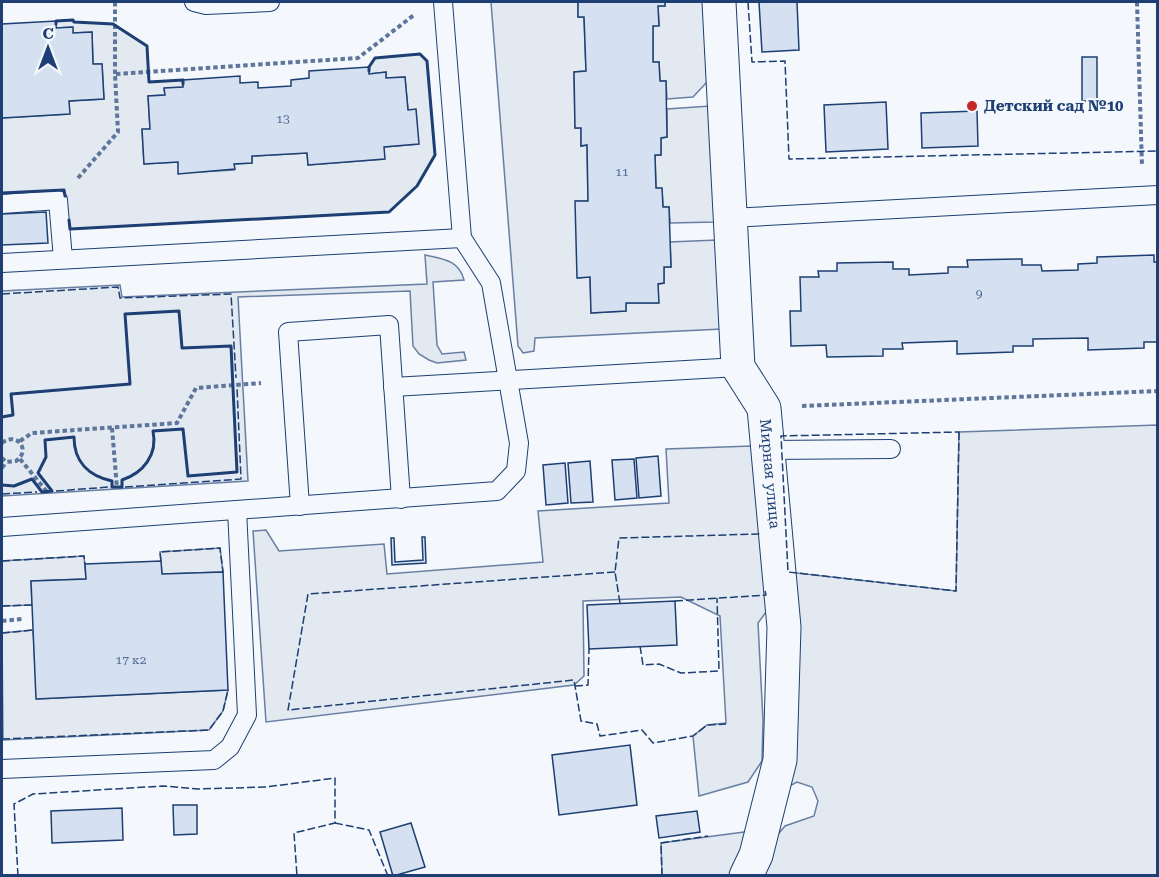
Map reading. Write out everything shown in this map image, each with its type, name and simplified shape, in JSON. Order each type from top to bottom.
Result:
[{"type":"street","name":"Мирная улица","points":[[719,2],[738,367],[764,408],[784,627],[780,760],[756,855],[746,876]]},
{"type":"lane","points":[[194,2],[206,5],[270,2]]},
{"type":"lane","points":[[2,527],[497,491],[516,471],[519,443],[491,283],[462,238],[443,2]]},
{"type":"lane","points":[[730,218],[1150,196]]},
{"type":"lane","points":[[2,204],[58,200],[63,259]]},
{"type":"lane","points":[[2,263],[462,238]]},
{"type":"lane","points":[[300,506],[288,332],[389,325],[401,499]]},
{"type":"lane","points":[[393,387],[738,367]]},
{"type":"lane","points":[[768,450],[891,449]]},
{"type":"lane","points":[[2,769],[214,760],[230,747],[247,715],[237,510]]},
{"type":"path","points":[[58,200],[118,132],[115,2]]},
{"type":"path","points":[[1137,2],[1150,196]]},
{"type":"path","points":[[115,74],[358,58],[423,9]]},
{"type":"path","points":[[2,443],[8,438],[20,441],[32,433],[177,423],[196,388],[292,381]]},
{"type":"path","points":[[764,408],[1158,391]]},
{"type":"path","points":[[112,428],[119,519]]},
{"type":"path","points":[[2,458],[11,463],[20,459],[23,449],[20,441]]},
{"type":"path","points":[[20,459],[71,522]]},
{"type":"path","points":[[2,468],[6,462]]},
{"type":"path","points":[[2,621],[22,619]]},
{"type":"shaded area","points":[[491,2],[578,2],[578,17],[584,17],[586,71],[574,72],[575,128],[581,128],[581,146],[587,145],[588,201],[576,201],[578,278],[590,277],[591,313],[626,311],[626,303],[658,303],[658,284],[664,283],[664,267],[671,267],[670,242],[717,240],[722,329],[535,338],[534,351],[523,353],[518,346]]},
{"type":"shaded area","points":[[665,2],[703,2],[707,82],[693,97],[667,99],[666,81],[660,81],[659,62],[653,62],[653,26],[659,25],[658,6],[665,6]]},
{"type":"shaded area","points":[[73,20],[74,22],[113,24],[147,46],[149,82],[183,80],[183,87],[164,89],[165,95],[148,96],[150,129],[142,130],[144,164],[178,162],[179,173],[234,170],[234,164],[252,163],[252,156],[307,153],[308,165],[384,159],[384,147],[418,144],[416,110],[408,110],[405,77],[386,78],[386,72],[369,74],[369,67],[375,58],[420,54],[427,61],[435,155],[417,186],[389,212],[70,229],[64,190],[2,193],[2,118],[69,114],[69,101],[104,99],[102,64],[93,64],[92,32],[73,33],[72,27],[56,28],[56,21]]},
{"type":"shaded area","points":[[710,106],[715,222],[670,223],[669,207],[663,207],[662,189],[656,188],[655,155],[661,155],[661,138],[667,137],[667,109]]},
{"type":"shaded area","points":[[425,255],[454,264],[462,273],[464,280],[433,282],[437,345],[442,354],[464,352],[466,360],[437,363],[419,354],[413,346],[410,291],[238,297],[248,481],[2,496],[2,291],[120,285],[122,297],[427,284]]},
{"type":"shaded area","points":[[1157,425],[1157,875],[764,876],[775,838],[785,826],[814,816],[818,801],[812,787],[797,782],[784,789],[788,572],[956,591],[959,432]]},
{"type":"shaded area","points":[[752,446],[769,608],[758,623],[763,721],[762,761],[748,782],[699,796],[693,736],[707,725],[726,723],[720,616],[681,597],[583,601],[584,676],[574,685],[266,722],[253,531],[266,530],[279,551],[384,544],[387,574],[543,562],[538,511],[669,503],[666,449]]},
{"type":"shaded area","points":[[220,548],[223,572],[162,574],[160,552]]},
{"type":"shaded area","points":[[84,556],[86,579],[31,581],[32,605],[2,606],[2,561]]},
{"type":"shaded area","points":[[33,630],[37,699],[228,690],[223,711],[209,730],[3,740],[2,633]]},
{"type":"shaded area","points":[[744,832],[750,834],[732,875],[662,875],[661,843]]},
{"type":"building","points":[[578,2],[665,2],[665,6],[658,6],[659,26],[653,26],[653,62],[659,62],[660,81],[666,81],[667,137],[661,138],[661,155],[655,155],[656,188],[662,188],[663,207],[669,207],[671,267],[664,267],[664,283],[658,284],[659,303],[626,303],[626,311],[591,313],[590,277],[577,278],[575,201],[588,201],[587,145],[581,146],[581,128],[575,128],[574,72],[586,71],[584,17],[578,17]]},
{"type":"building","points":[[759,2],[797,2],[799,50],[762,52]]},
{"type":"building","points":[[56,21],[56,28],[73,27],[73,33],[92,32],[93,64],[102,64],[104,99],[69,101],[70,114],[2,118],[2,24]]},
{"type":"building","points":[[1082,57],[1097,57],[1097,101],[1082,101]]},
{"type":"building","points":[[369,67],[369,74],[386,72],[386,78],[405,77],[408,110],[416,109],[419,144],[384,147],[385,159],[308,165],[307,153],[252,156],[252,163],[234,164],[235,169],[178,174],[178,162],[144,164],[142,129],[150,129],[148,96],[165,95],[164,88],[183,87],[183,80],[240,76],[240,83],[258,82],[258,88],[291,86],[291,80],[309,78],[309,71]]},
{"type":"building","points":[[886,102],[888,149],[826,152],[824,105]]},
{"type":"building","points":[[977,111],[978,146],[922,148],[921,113]]},
{"type":"building","points":[[46,212],[48,243],[2,245],[2,214]]},
{"type":"building","points":[[1154,255],[1154,262],[1158,262],[1158,342],[1144,342],[1144,348],[1088,350],[1088,338],[1033,339],[1033,346],[1013,346],[1013,352],[957,354],[957,341],[902,343],[903,349],[883,349],[883,356],[827,357],[826,345],[791,346],[790,311],[801,311],[800,277],[819,277],[818,271],[837,271],[837,263],[893,262],[893,269],[909,269],[909,275],[948,273],[948,267],[968,267],[967,260],[1022,259],[1022,265],[1041,265],[1042,271],[1078,270],[1078,264],[1097,263],[1097,257]]},
{"type":"building","points":[[658,456],[661,496],[639,498],[636,458]]},
{"type":"building","points":[[634,459],[637,498],[615,500],[612,460]]},
{"type":"building","points":[[590,461],[593,502],[571,503],[568,463]]},
{"type":"building","points":[[565,463],[568,503],[546,505],[543,465]]},
{"type":"building","points":[[422,537],[425,537],[426,563],[392,565],[391,538],[394,538],[395,562],[423,560]]},
{"type":"building","points":[[161,561],[162,574],[223,572],[228,690],[36,699],[31,581],[86,579],[85,564]]},
{"type":"building","points":[[675,601],[677,645],[589,649],[587,605]]},
{"type":"building","points":[[630,745],[637,805],[559,815],[552,755]]},
{"type":"building","points":[[173,805],[197,805],[197,834],[174,835]]},
{"type":"building","points":[[122,808],[123,840],[52,843],[51,811]]},
{"type":"building","points":[[697,811],[700,832],[659,838],[656,816]]},
{"type":"building","points":[[411,823],[425,867],[393,876],[380,832]]},
{"type":"fence","points":[[748,2],[752,62],[785,61],[789,159],[1158,151]]},
{"type":"fence","points":[[2,294],[118,287],[120,298],[231,294],[236,378]]},
{"type":"fence","points":[[125,487],[241,479],[237,388]]},
{"type":"fence","points":[[959,432],[956,591],[788,572],[781,436],[959,432]]},
{"type":"fence","points":[[56,491],[109,487]]},
{"type":"fence","points":[[2,494],[37,492]]},
{"type":"fence","points":[[620,603],[615,572],[619,538],[759,534],[760,537]]},
{"type":"fence","points":[[161,561],[160,552],[220,548],[223,572]]},
{"type":"fence","points":[[2,561],[84,556],[85,564]]},
{"type":"fence","points":[[615,572],[308,594],[288,710],[574,680],[581,721],[597,724],[600,736],[642,730],[653,743],[693,736],[707,725],[726,724]]},
{"type":"fence","points":[[675,601],[766,595],[765,591]]},
{"type":"fence","points":[[640,646],[643,665],[659,664],[681,673],[719,671],[717,598]]},
{"type":"fence","points":[[2,606],[32,605]]},
{"type":"fence","points":[[2,633],[33,630]]},
{"type":"fence","points":[[575,686],[588,685],[589,649]]},
{"type":"fence","points":[[2,739],[209,730],[223,711],[228,690]]},
{"type":"fence","points":[[18,876],[14,804],[33,794],[163,786],[198,789],[266,787],[335,778],[335,823],[294,833],[297,876]]},
{"type":"fence","points":[[335,823],[369,830],[388,876]]},
{"type":"fence","points":[[662,876],[661,843],[708,836]]},
{"type":"wall","points":[[56,24],[56,21],[73,20],[74,22],[113,24],[147,46],[149,82],[183,80],[183,84]]},
{"type":"wall","points":[[69,220],[70,229],[389,212],[417,186],[435,155],[427,61],[420,54],[375,58],[369,71]]},
{"type":"wall","points":[[2,193],[64,190],[65,196]]},
{"type":"wall","points":[[2,417],[13,415],[11,394],[130,384],[125,314],[179,311],[182,348],[231,346],[237,472],[188,476],[183,429],[153,431],[151,455],[142,468],[122,480],[122,487],[112,487],[112,481],[96,476],[84,467],[77,454],[74,437],[45,440],[46,457],[38,473],[52,491],[42,492],[32,479],[14,486],[2,485]]},
{"type":"place","name":"Детский сад №10","points":[[972,106]]}]
